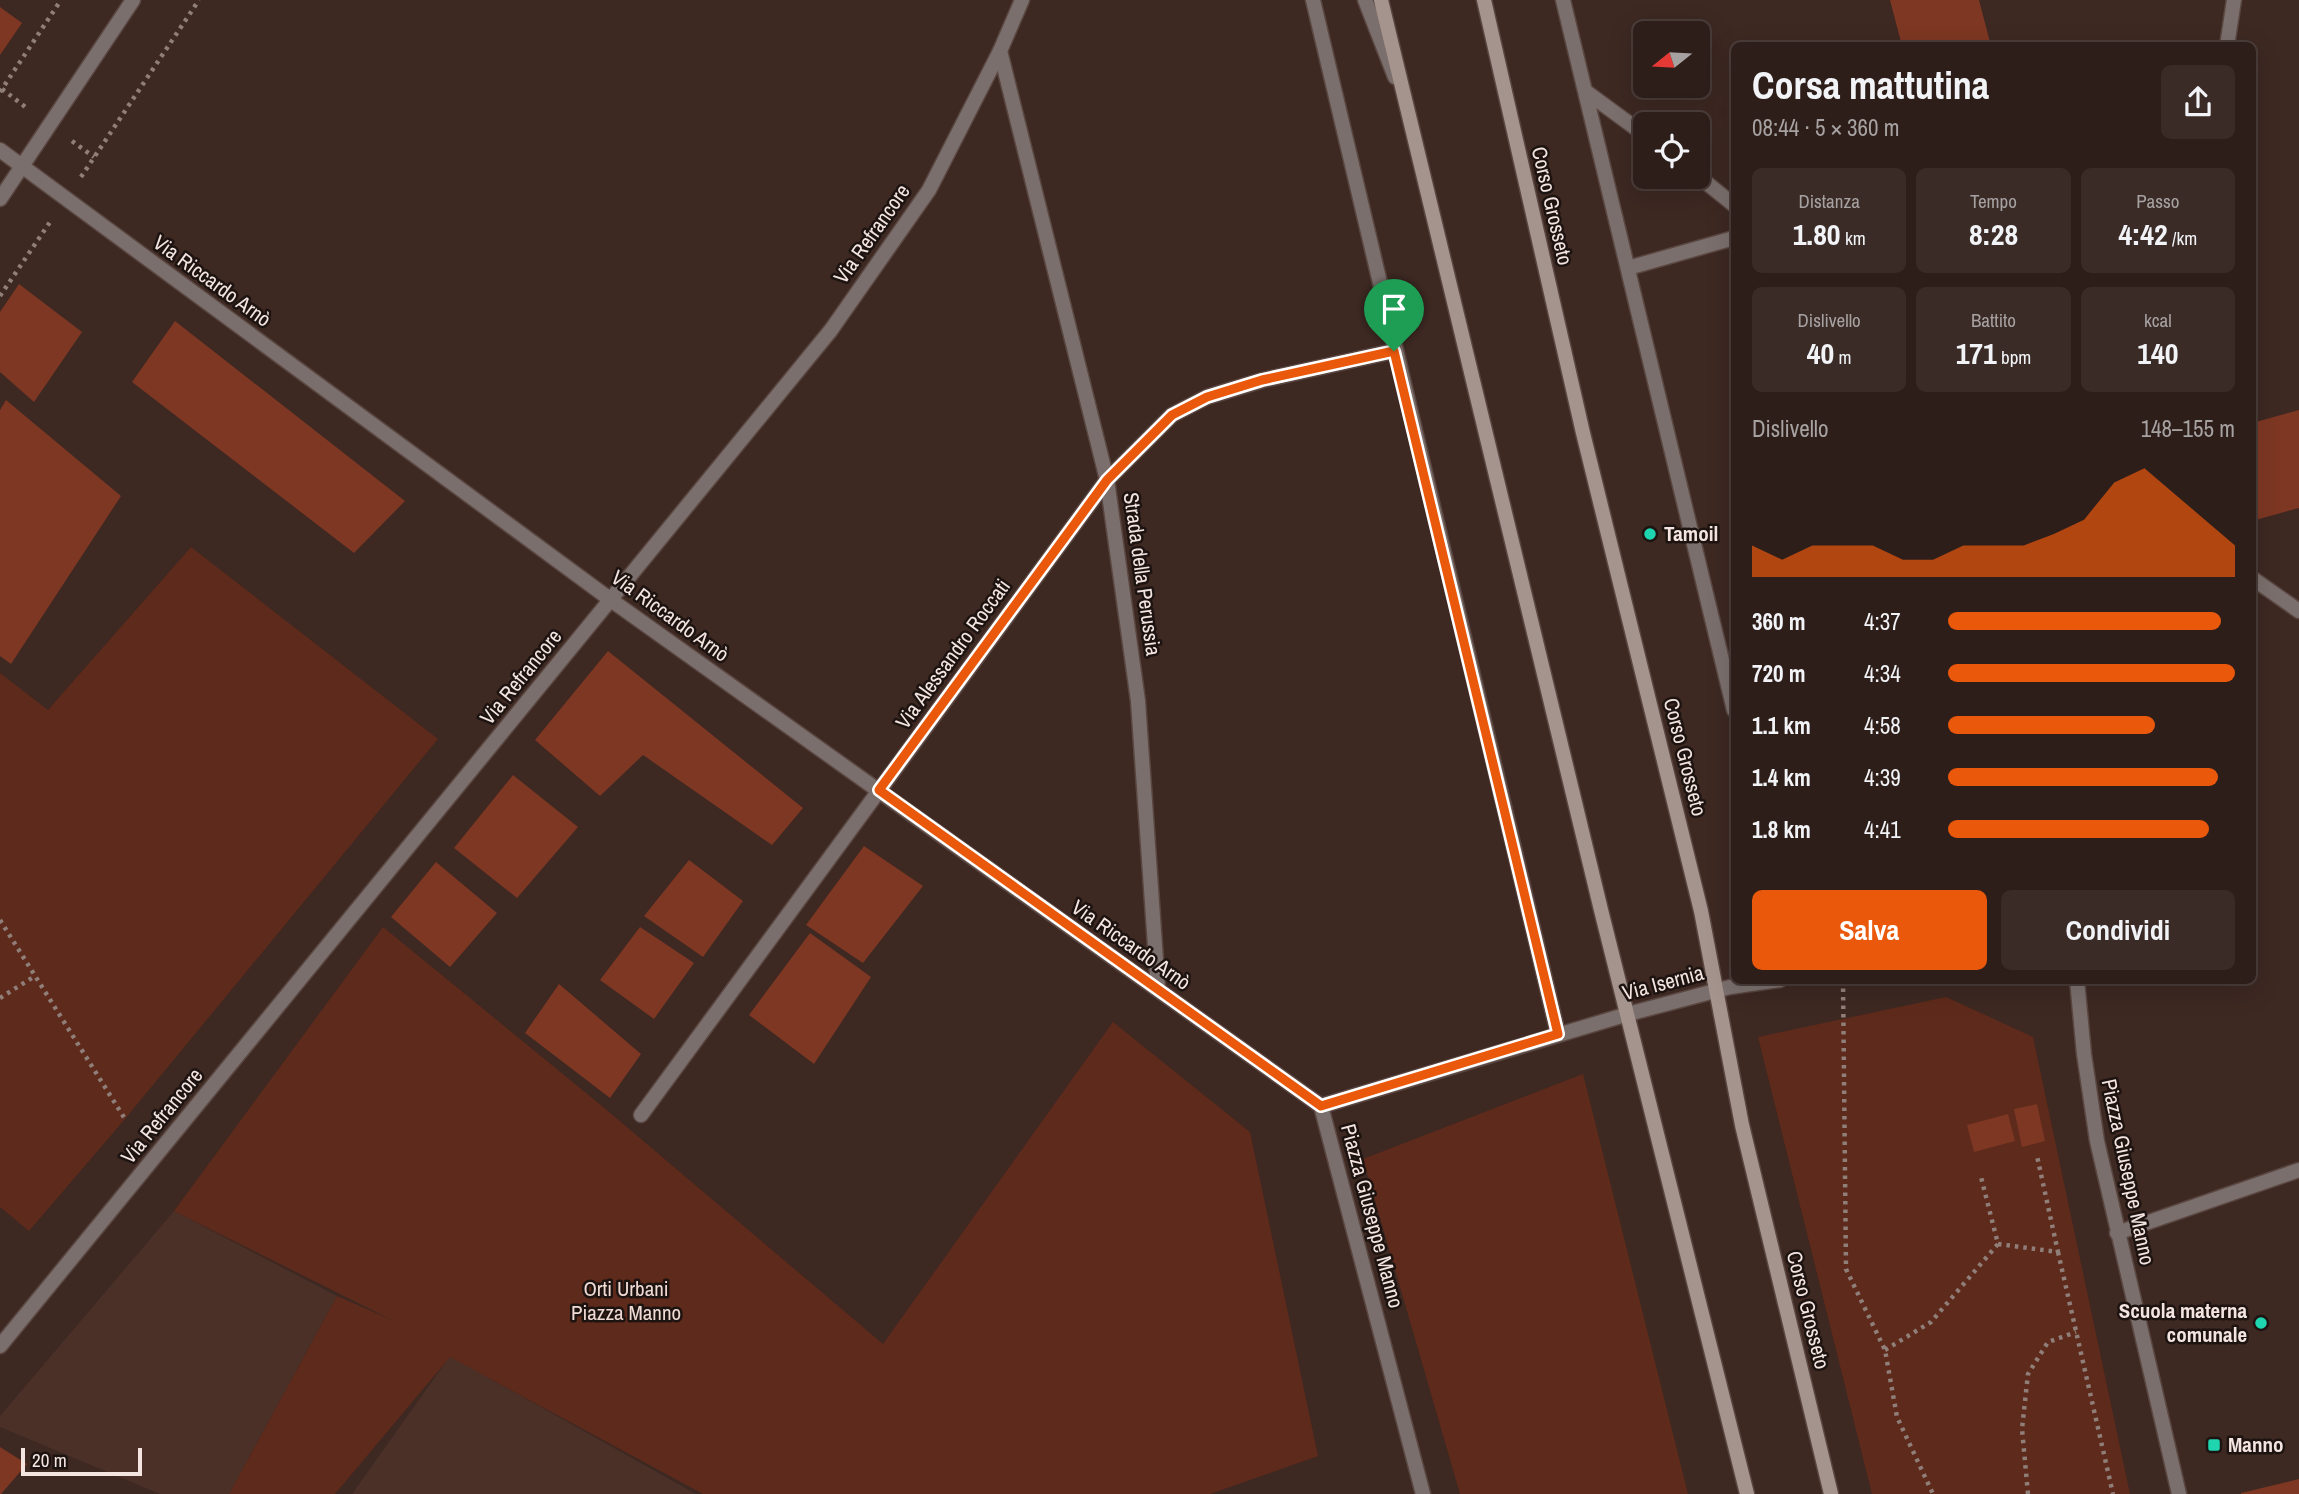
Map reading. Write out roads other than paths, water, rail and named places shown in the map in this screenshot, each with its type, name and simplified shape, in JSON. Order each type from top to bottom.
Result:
[{"type":"main road","points":[[1381,0],[1601,910],[1747,1494]]},
{"type":"main road","name":"Corso Grosseto","points":[[1484,0],[1580,420],[1698,898],[1718,990],[1742,1125],[1831,1494]]},
{"type":"street","points":[[0,199],[133,0]]},
{"type":"street","name":"Via Refrancore","points":[[0,1346],[831,330],[929,190],[1000,51],[1022,0]]},
{"type":"street","points":[[1312,0],[1558,1034]]},
{"type":"street","points":[[1365,0],[1406,106]]},
{"type":"street","name":"Corso Grosseto","points":[[1489,0],[1491,31]]},
{"type":"street","points":[[1563,0],[1731,697]]},
{"type":"street","points":[[2228,42],[2234,0]]},
{"type":"street","name":"Strada della Perussia","points":[[1000,51],[1107,480],[1138,701],[1158,989]]},
{"type":"street","points":[[1586,90],[1633,126]]},
{"type":"street","name":"Via Riccardo Arnò","points":[[0,150],[611,600],[1321,1106]]},
{"type":"street","points":[[1710,186],[1731,203]]},
{"type":"street","points":[[1629,268],[1731,238]]},
{"type":"street","name":"Via Alessandro Roccati","points":[[641,1115],[1107,480],[1172,415],[1207,397],[1262,380],[1394,351]]},
{"type":"street","points":[[2256,581],[2299,611]]},
{"type":"street","name":"Via Isernia","points":[[1558,1034],[1718,990],[1755,984]]},
{"type":"street","name":"Piazza Giuseppe Manno","points":[[2077,984],[2089,1096],[2179,1494]]},
{"type":"street","name":"Piazza Giuseppe Manno","points":[[1422,1494],[1321,1106],[1558,1034]]},
{"type":"street","points":[[2118,1233],[2299,1170]]},
{"type":"place","name":"Tamoil","points":[[1650,534]]},
{"type":"place","name":"Scuola materna comunale","points":[[2261,1323]]},
{"type":"place","name":"Manno","points":[[2214,1445]]},
{"type":"park label","name":"Orti Urbani Piazza Manno","points":[[626,1301]]}]
